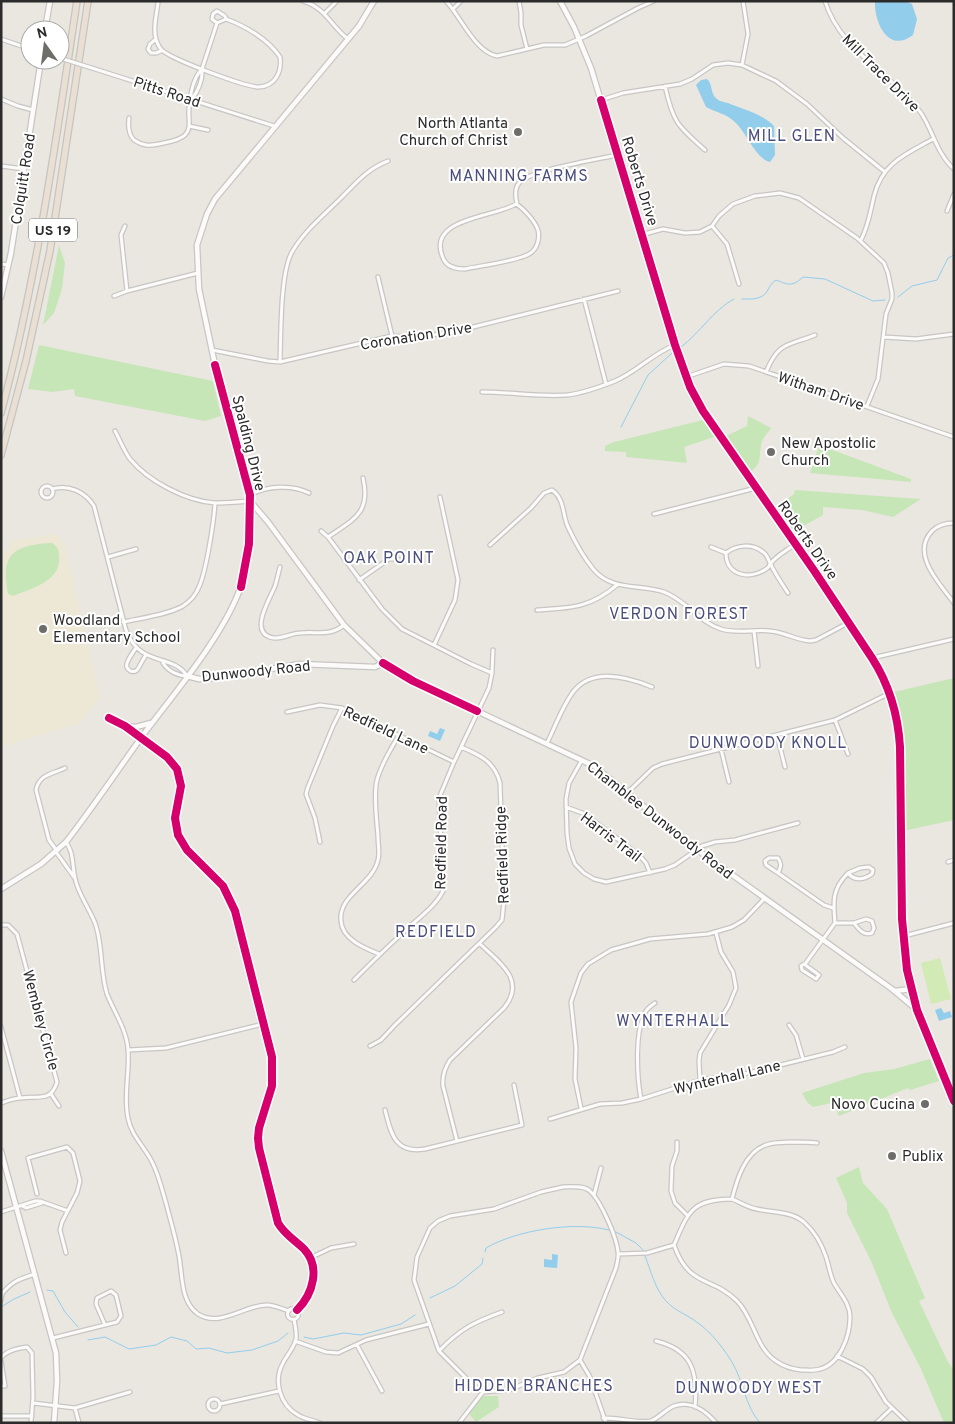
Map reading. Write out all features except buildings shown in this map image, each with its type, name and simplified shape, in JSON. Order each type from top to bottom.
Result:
[{"type":"highway","name":"US 19","points":[[1,413],[22,331],[38,249],[77,1]]},
{"type":"highway","name":"US 19","points":[[1,455],[30,343],[50,251],[88,1]]},
{"type":"street","points":[[47,20],[50,1]]},
{"type":"street","points":[[303,1],[316,6],[325,13],[334,27],[348,39]]},
{"type":"street","points":[[325,13],[337,1]]},
{"type":"street","name":"Spalding Drive","points":[[1,889],[41,864],[57,852],[66,842],[187,676],[222,624],[241,587],[248,550],[250,495],[212,350],[199,289],[196,245],[207,214],[215,199],[348,39],[374,1]]},
{"type":"street","points":[[446,1],[454,9],[477,43],[492,55],[505,56],[550,44],[565,45],[654,1]]},
{"type":"street","points":[[454,9],[461,1]]},
{"type":"street","points":[[519,1],[521,25],[527,50]]},
{"type":"street","name":"Roberts Drive","points":[[560,1],[581,38],[686,377],[704,411],[880,670],[890,693],[898,721],[900,747],[903,936],[911,989],[917,1010]]},
{"type":"street","points":[[742,1],[748,34],[742,65]]},
{"type":"street","name":"Mill Trace Drive","points":[[825,1],[829,16],[853,47],[901,90],[922,114],[943,156],[954,169]]},
{"type":"street","points":[[158,3],[154,31],[161,51],[172,58],[202,69],[260,87],[272,82],[280,71],[280,57],[276,51],[241,24],[226,19],[222,13],[217,12],[213,14],[212,19],[217,23]]},
{"type":"street","points":[[129,118],[130,136],[143,145],[151,146],[179,139],[186,134],[189,126],[188,112],[191,91],[202,69],[217,23],[226,19]]},
{"type":"street","points":[[1,39],[20,45]]},
{"type":"street","points":[[156,40],[148,46],[149,52],[154,54],[161,51]]},
{"type":"street","name":"Pitts Road","points":[[70,61],[274,126]]},
{"type":"street","points":[[601,100],[623,93],[680,84],[692,79],[713,65],[728,63],[742,65],[776,81],[808,104],[843,138],[884,172]]},
{"type":"street","name":"Colquitt Road","points":[[1,297],[8,268],[39,70]]},
{"type":"street","points":[[665,86],[670,109],[676,123],[705,150]]},
{"type":"street","points":[[1,99],[33,110]]},
{"type":"street","points":[[189,126],[208,130]]},
{"type":"street","points":[[860,240],[869,222],[876,188],[884,172],[902,156],[934,139]]},
{"type":"street","points":[[517,204],[448,228],[444,232],[441,241],[442,251],[447,263],[458,269],[465,269],[528,255],[533,251],[538,241],[537,228],[517,204],[515,192],[519,182],[550,170],[617,155]]},
{"type":"street","points":[[280,362],[285,272],[293,251],[320,218],[360,178],[376,166],[388,161]]},
{"type":"street","points":[[1,166],[24,169]]},
{"type":"street","points":[[642,235],[663,229],[693,233],[706,230],[733,204],[755,196],[780,192],[799,198],[860,240],[881,260],[888,273],[892,299],[886,314],[878,379],[868,406]]},
{"type":"street","points":[[947,211],[954,194]]},
{"type":"street","points":[[125,226],[121,235],[127,291]]},
{"type":"street","points":[[712,226],[727,244],[739,284]]},
{"type":"street","points":[[1,264],[8,268]]},
{"type":"street","points":[[1,268],[8,268]]},
{"type":"street","points":[[114,296],[198,273]]},
{"type":"street","points":[[378,277],[392,336]]},
{"type":"street","name":"Coronation Drive","points":[[212,350],[280,362],[392,336],[415,337],[449,333],[618,291]]},
{"type":"street","points":[[584,300],[606,384]]},
{"type":"street","points":[[884,337],[916,339],[954,334]]},
{"type":"street","points":[[766,372],[770,362],[780,349],[792,342],[815,335]]},
{"type":"street","points":[[482,392],[566,395],[589,391],[617,380],[661,351],[676,345]]},
{"type":"street","name":"Witham Drive","points":[[686,377],[724,364],[749,366],[954,437]]},
{"type":"street","points":[[115,431],[128,457],[137,467],[159,484],[188,496],[215,503],[250,501]]},
{"type":"street","points":[[328,538],[358,515],[364,505],[366,495],[363,478]]},
{"type":"street","points":[[52,489],[63,487],[74,489],[90,500],[97,512],[123,622],[128,636],[136,648],[146,655],[163,662],[166,668],[181,676],[187,676]]},
{"type":"street","points":[[250,495],[268,489],[283,488],[299,489],[309,493]]},
{"type":"street","points":[[654,514],[756,488]]},
{"type":"street","points":[[490,545],[522,517],[544,493],[552,490],[559,496],[563,504],[567,525],[588,563],[600,577],[617,585],[652,589],[666,593],[686,605],[704,621],[729,631],[772,631],[810,641],[816,640],[848,623]]},
{"type":"street","points":[[434,645],[455,600],[458,580],[440,497]]},
{"type":"street","name":"Chamblee Dunwoody Road","points":[[250,501],[268,522],[344,625],[383,664],[413,681],[594,766],[628,792],[696,850],[894,991],[917,1010],[954,1101]]},
{"type":"street","points":[[123,622],[174,610],[181,607],[194,596],[202,581],[215,503]]},
{"type":"street","points":[[954,523],[939,525],[928,536],[923,551],[925,560],[932,572],[954,603]]},
{"type":"street","points":[[321,531],[382,609],[402,629],[492,673]]},
{"type":"street","points":[[726,554],[730,569],[740,575],[757,573],[769,566],[770,563],[796,544]]},
{"type":"street","points":[[726,554],[736,548],[745,546],[753,546],[762,551],[768,557],[788,593]]},
{"type":"street","points":[[711,547],[726,554]]},
{"type":"street","points":[[108,557],[136,550]]},
{"type":"street","points":[[359,580],[389,558],[398,559]]},
{"type":"street","points":[[280,568],[275,585],[260,619],[261,626],[268,636],[279,638],[303,632],[330,633],[337,631],[344,625]]},
{"type":"street","points":[[537,610],[579,606],[596,601],[617,585]]},
{"type":"street","points":[[754,631],[758,666]]},
{"type":"street","points":[[872,658],[954,639]]},
{"type":"street","points":[[136,648],[127,663],[129,670],[133,672],[136,670],[146,655]]},
{"type":"street","name":"Redfield Road","points":[[354,980],[440,897],[443,891],[439,798],[489,688],[493,650]]},
{"type":"street","name":"Dunwoody Road","points":[[187,676],[199,679],[224,677],[300,664],[375,667],[383,664]]},
{"type":"street","points":[[547,743],[573,692],[587,680],[621,676],[652,687]]},
{"type":"street","points":[[628,792],[654,768],[662,764],[835,720],[890,693]]},
{"type":"street","name":"Redfield Lane","points":[[287,712],[320,705],[342,708],[454,762]]},
{"type":"street","points":[[320,842],[315,818],[306,794],[342,708]]},
{"type":"street","points":[[108,718],[126,726],[167,757],[177,769],[181,786],[176,818],[178,835],[187,850],[214,876],[230,899],[235,911],[272,1057],[273,1076],[270,1097],[259,1128],[259,1148],[278,1223],[285,1233],[310,1258],[313,1271],[309,1295],[297,1310],[299,1314],[294,1319],[295,1341],[280,1370],[278,1380],[279,1391],[284,1403],[292,1412],[320,1423]]},
{"type":"street","points":[[835,720],[848,754]]},
{"type":"street","points":[[126,726],[143,726],[153,723]]},
{"type":"street","points":[[379,954],[354,941],[347,935],[342,927],[340,912],[366,881],[378,862],[377,780],[383,764],[399,735]]},
{"type":"street","points":[[777,735],[785,767]]},
{"type":"street","name":"Redfield Ridge","points":[[370,1046],[381,1040],[394,1025],[480,944],[502,920],[504,912],[500,783],[495,768],[488,761],[461,747]]},
{"type":"street","points":[[721,749],[729,782]]},
{"type":"street","points":[[582,760],[569,783],[566,807],[570,848],[575,864],[594,879],[606,882],[650,873],[675,865],[696,850],[715,842],[735,840],[798,822]]},
{"type":"street","points":[[65,768],[43,777],[38,783],[36,790],[49,840],[74,877],[96,926],[107,992],[123,1028],[128,1050],[126,1100],[128,1120],[133,1132],[150,1157],[158,1175],[179,1252],[183,1284],[190,1305],[199,1315],[212,1319],[222,1318],[266,1305],[289,1311],[292,1309],[297,1310]]},
{"type":"street","name":"Harris Trail","points":[[566,807],[585,814],[640,856],[646,862],[650,873]]},
{"type":"street","points":[[66,842],[71,850],[75,868],[74,877]]},
{"type":"street","points":[[778,873],[781,866],[778,858],[769,858],[765,861],[766,865],[824,905],[833,908]]},
{"type":"street","points":[[948,862],[954,860]]},
{"type":"street","points":[[806,964],[819,974],[816,979],[802,970],[801,966],[806,964],[835,923],[833,908],[835,892],[839,882],[848,873],[860,868],[869,867],[873,870],[872,874],[868,877],[857,879],[851,877],[848,873]]},
{"type":"street","points":[[581,1108],[575,1079],[576,1048],[571,1002],[581,973],[588,964],[611,950],[630,945],[665,937],[698,936],[732,927],[744,920],[764,899]]},
{"type":"street","points":[[835,923],[854,923],[866,919],[872,921],[874,928],[872,933],[868,934],[863,932],[854,923]]},
{"type":"street","points":[[1,925],[8,925],[9,920]]},
{"type":"street","points":[[903,936],[954,923]]},
{"type":"street","name":"Wembley Circle","points":[[8,925],[17,934],[58,1082],[51,1094]]},
{"type":"street","points":[[700,1080],[700,1053],[734,996],[736,988],[733,972],[721,952],[716,932]]},
{"type":"street","points":[[458,1141],[442,1086],[445,1067],[504,1008],[510,1001],[513,991],[513,982],[510,975],[480,944]]},
{"type":"street","points":[[894,991],[911,989]]},
{"type":"street","points":[[641,1099],[637,1064],[641,1026],[646,1012],[655,1003]]},
{"type":"street","points":[[128,1050],[166,1048],[263,1024]]},
{"type":"street","points":[[789,1025],[796,1035],[802,1060]]},
{"type":"street","points":[[1,1027],[20,1098]]},
{"type":"street","name":"Wynterhall Lane","points":[[550,1119],[581,1108],[641,1099],[700,1080],[744,1074],[833,1052],[845,1047]]},
{"type":"street","points":[[385,1110],[395,1140],[401,1146],[416,1150],[522,1126],[514,1085]]},
{"type":"street","points":[[1,1103],[20,1098],[40,1098],[51,1094],[59,1106]]},
{"type":"street","points":[[678,1142],[672,1166],[671,1191],[674,1203],[687,1216]]},
{"type":"street","points":[[732,1199],[739,1175],[745,1164],[758,1149],[767,1144],[817,1143]]},
{"type":"street","points":[[37,1194],[28,1158],[67,1147],[73,1152],[80,1180],[78,1193],[62,1222],[60,1230],[66,1253]]},
{"type":"street","points":[[1,1151],[20,1207],[35,1274],[53,1338],[57,1362],[54,1423]]},
{"type":"street","points":[[594,1196],[601,1168]]},
{"type":"street","points":[[563,1187],[588,1189],[594,1196],[600,1204],[614,1234],[618,1254],[616,1268],[580,1360],[564,1372],[538,1378],[510,1390],[482,1392],[439,1351],[416,1288],[414,1270],[421,1244],[430,1228],[438,1221],[450,1216],[494,1209],[541,1192],[563,1187]]},
{"type":"street","points":[[732,1199],[755,1209],[790,1215],[804,1222],[816,1237],[826,1256],[834,1283],[848,1304],[850,1314],[848,1334],[843,1347],[835,1360],[821,1369],[810,1370],[784,1366],[774,1361],[761,1345],[750,1320],[737,1300],[690,1273],[678,1256],[674,1245],[687,1216],[707,1200],[732,1199]]},
{"type":"street","points":[[1,1212],[35,1201],[68,1211]]},
{"type":"street","points":[[20,1207],[26,1208],[41,1204]]},
{"type":"street","points":[[310,1258],[337,1246],[354,1244]]},
{"type":"street","points":[[618,1254],[647,1253],[674,1245]]},
{"type":"street","points":[[1,1300],[1,1294],[10,1284],[35,1274]]},
{"type":"street","points":[[53,1338],[105,1325],[117,1322],[121,1316],[116,1295],[111,1290],[96,1298],[96,1304],[105,1325]]},
{"type":"street","points":[[289,1311],[289,1317],[294,1319]]},
{"type":"street","points":[[439,1351],[462,1330],[478,1321],[502,1312]]},
{"type":"street","points":[[295,1341],[333,1353],[343,1352],[366,1340],[429,1324]]},
{"type":"street","points":[[656,1341],[662,1342],[682,1354],[692,1367],[696,1378],[695,1407]]},
{"type":"street","points":[[357,1345],[382,1391]]},
{"type":"street","points":[[3,1386],[1,1359],[4,1353],[24,1348],[30,1349],[33,1365],[31,1423]]},
{"type":"street","points":[[837,1356],[863,1369],[871,1377],[883,1398],[908,1423]]},
{"type":"street","points":[[580,1360],[590,1377],[606,1423]]},
{"type":"street","points":[[220,1404],[279,1391]]},
{"type":"street","points":[[33,1403],[75,1408],[130,1392]]},
{"type":"street","points":[[459,1423],[482,1392]]},
{"type":"street","points":[[603,1418],[611,1417],[640,1422],[651,1421],[674,1406],[690,1405],[708,1414],[716,1423]]},
{"type":"street","points":[[75,1408],[79,1423]]},
{"type":"street","points":[[876,1423],[892,1408]]},
{"type":"street","points":[[1,1416],[32,1416]]},
{"type":"shaded area","name":"Woodland Elementary School","points":[[54,534],[59,536],[65,545],[100,697],[80,723],[1,747],[1,560],[12,541]]},
{"type":"green space","points":[[59,245],[65,263],[62,289],[54,313],[43,325]]},
{"type":"green space","points":[[39,345],[213,381],[221,416],[205,421],[75,396],[74,389],[53,392],[28,389]]},
{"type":"green space","points":[[748,416],[771,428],[761,444],[759,462],[749,473],[724,437],[747,426]]},
{"type":"green space","points":[[703,420],[714,437],[684,447],[687,463],[626,457],[626,452],[605,451],[605,446],[614,442]]},
{"type":"green space","points":[[819,445],[911,479],[911,482],[810,473]]},
{"type":"green space","points":[[795,490],[921,499],[893,517],[862,510],[823,507],[823,515],[795,531],[788,527],[776,507],[794,494]]},
{"type":"green space","points":[[52,543],[59,552],[59,565],[51,578],[36,587],[13,596],[8,594],[6,569],[12,554],[28,546]]},
{"type":"green space","points":[[954,678],[954,820],[903,831],[900,733],[890,693]]},
{"type":"green space","points":[[940,958],[951,999],[931,1004],[921,963]]},
{"type":"green space","points":[[930,1059],[939,1081],[910,1090],[908,1088],[838,1116],[836,1102],[813,1107],[807,1102],[802,1093],[864,1073],[894,1069]]},
{"type":"green space","points":[[859,1167],[863,1183],[887,1209],[925,1298],[919,1301],[954,1371],[954,1423],[944,1423],[921,1369],[892,1313],[871,1261],[847,1213],[847,1203],[836,1178]]},
{"type":"green space","points":[[483,1396],[498,1396],[499,1407],[476,1422],[468,1413]]},
{"type":"water","points":[[875,1],[905,1],[912,4],[917,19],[913,35],[904,40],[896,41],[884,33],[877,18]]},
{"type":"water","points":[[707,79],[713,94],[718,100],[758,115],[774,126],[775,155],[770,162],[765,160],[752,146],[733,120],[706,107],[696,85],[701,80]]},
{"type":"water","points":[[440,728],[445,730],[440,741],[428,736],[430,731],[437,734]]},
{"type":"water","points":[[941,1008],[944,1013],[950,1011],[952,1017],[939,1021],[935,1010]]},
{"type":"water","points":[[552,1254],[558,1255],[557,1268],[544,1267],[544,1259],[552,1260]]},
{"type":"waterway","points":[[898,297],[912,286],[937,280],[948,258],[954,255]]},
{"type":"waterway","points":[[742,299],[761,297],[776,280],[790,284],[803,277],[825,279],[873,301],[885,300]]},
{"type":"waterway","points":[[681,347],[713,315],[734,299]]},
{"type":"waterway","points":[[621,427],[648,375],[672,353]]},
{"type":"waterway","points":[[485,1252],[486,1248],[499,1242],[529,1232],[579,1226],[609,1230]]},
{"type":"waterway","points":[[616,1232],[636,1243],[643,1250]]},
{"type":"waterway","points":[[645,1256],[656,1285],[666,1301],[673,1308],[703,1327],[713,1336],[726,1353],[737,1371],[751,1409],[760,1423]]},
{"type":"waterway","points":[[430,1298],[455,1286],[482,1264],[483,1258]]},
{"type":"waterway","points":[[47,1290],[53,1291],[65,1312],[78,1327]]},
{"type":"waterway","points":[[1,1307],[30,1292]]},
{"type":"waterway","points":[[304,1337],[313,1339],[344,1333],[361,1335],[401,1324],[415,1315]]},
{"type":"waterway","points":[[88,1340],[105,1337],[129,1349],[156,1345],[171,1337],[187,1341],[196,1349],[209,1348],[227,1353],[252,1350],[278,1341],[288,1333]]},
{"type":"cycle path","points":[[601,100],[675,345],[690,387],[703,411],[815,572],[872,658],[884,679],[892,701],[900,747],[902,919],[907,970],[917,1010],[954,1101]]},
{"type":"cycle path","points":[[215,365],[250,495],[249,544],[241,587]]},
{"type":"cycle path","points":[[383,663],[413,681],[477,711]]},
{"type":"cycle path","points":[[109,718],[125,726],[167,757],[177,769],[181,786],[175,818],[178,835],[187,850],[223,886],[235,911],[272,1057],[272,1086],[259,1128],[259,1148],[278,1223],[304,1249],[312,1264],[313,1280],[311,1288],[303,1304],[297,1310]]},
{"type":"place","name":"North Atlanta Church of Christ","points":[[518,132]]},
{"type":"place","name":"New Apostolic Church","points":[[771,452]]},
{"type":"place","name":"Woodland Elementary School","points":[[43,629]]},
{"type":"place","name":"Novo Cucina","points":[[925,1104]]},
{"type":"place","name":"Publix","points":[[892,1156]]},
{"type":"district","name":"MILL GLEN","points":[[792,135]]},
{"type":"district","name":"MANNING FARMS","points":[[519,175]]},
{"type":"district","name":"OAK POINT","points":[[389,557]]},
{"type":"district","name":"VERDON FOREST","points":[[679,613]]},
{"type":"district","name":"DUNWOODY KNOLL","points":[[768,742]]},
{"type":"district","name":"REDFIELD","points":[[436,931]]},
{"type":"district","name":"WYNTERHALL","points":[[673,1020]]},
{"type":"district","name":"HIDDEN BRANCHES","points":[[534,1385]]},
{"type":"district","name":"DUNWOODY WEST","points":[[749,1387]]}]
